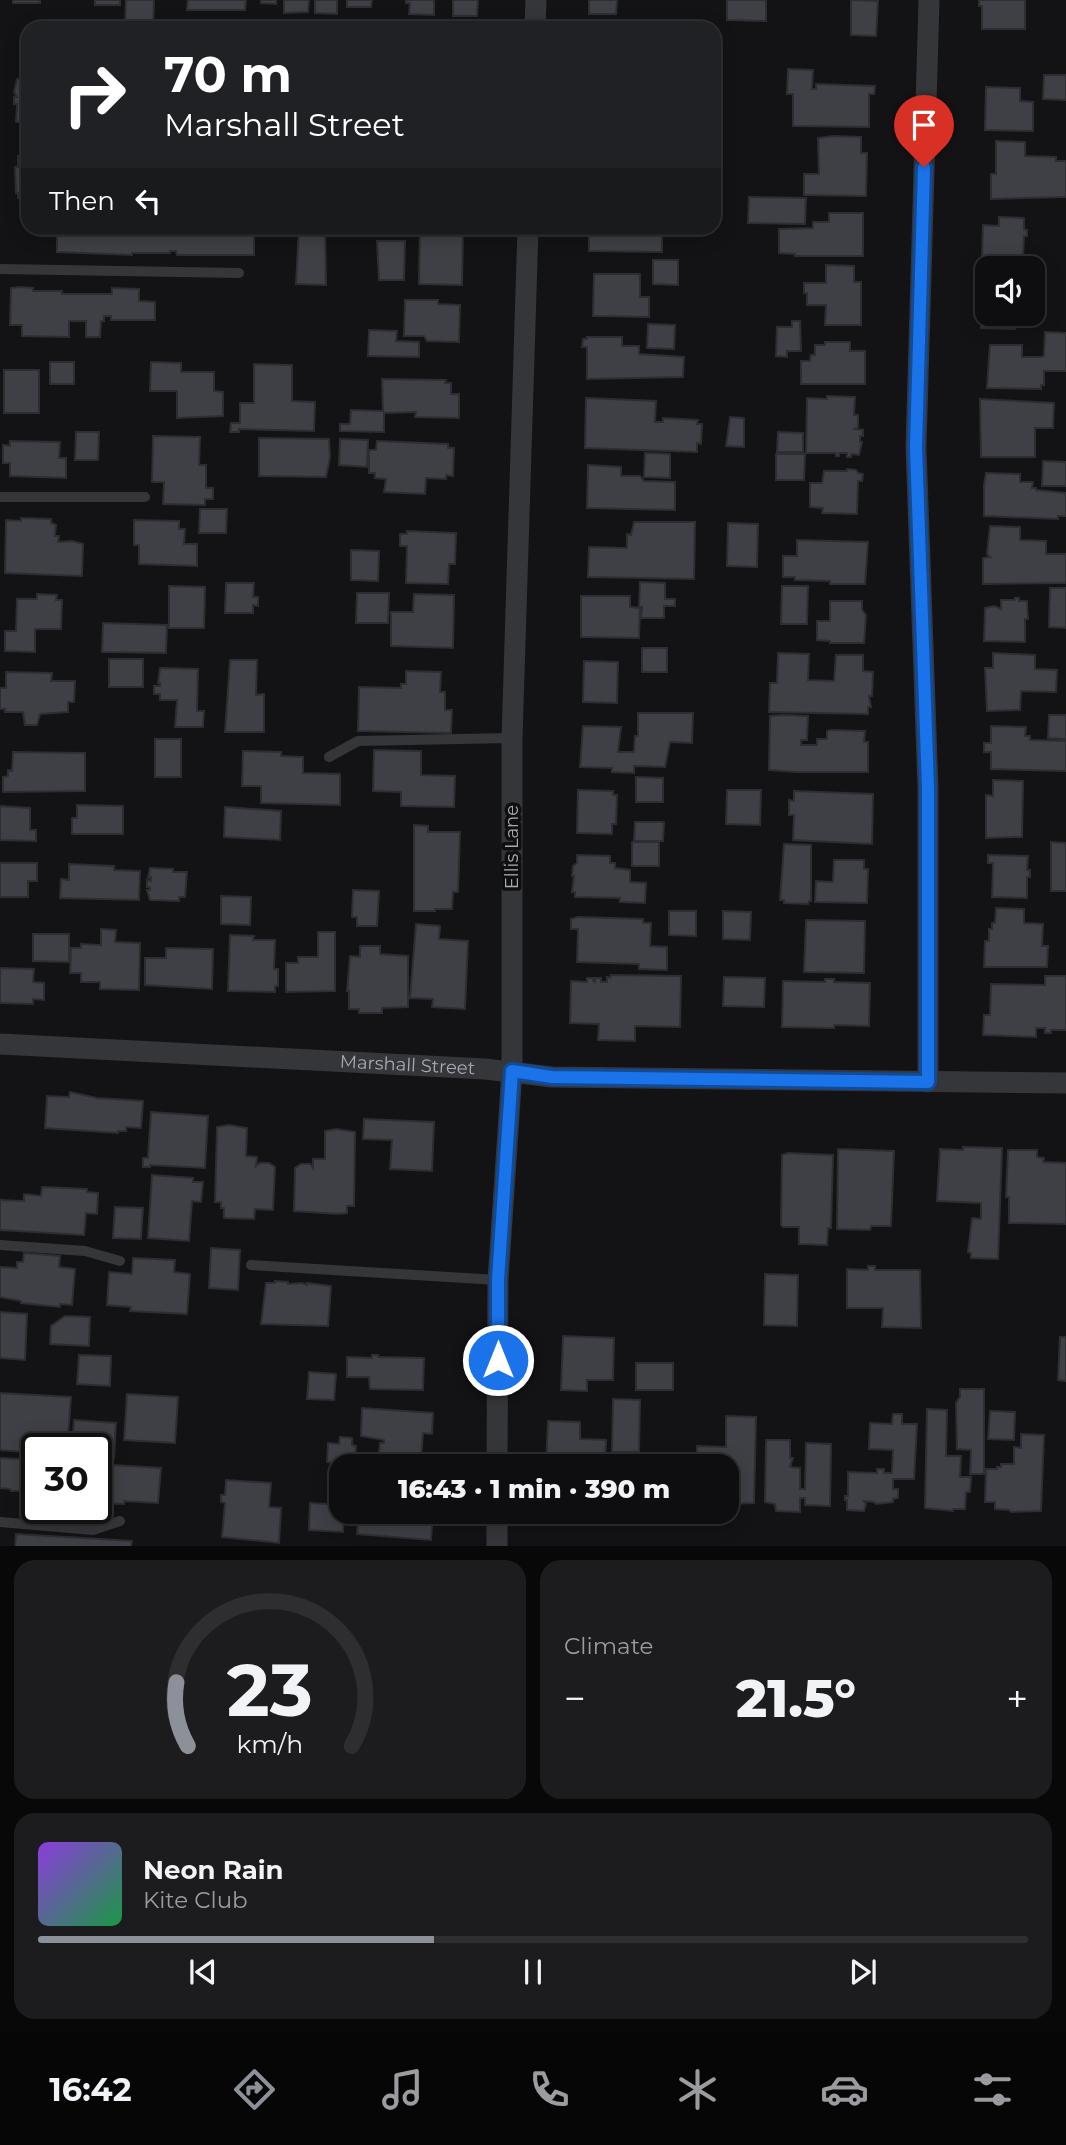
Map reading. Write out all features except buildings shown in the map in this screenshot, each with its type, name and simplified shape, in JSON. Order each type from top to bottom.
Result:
[{"type":"street","points":[[535,21],[536,0]]},
{"type":"street","points":[[928,1082],[928,788],[916,447],[929,0]]},
{"type":"street","name":"Ellis Lane","points":[[497,1454],[498,1280],[512,1071],[512,738],[528,235]]},
{"type":"street","name":"Marshall Street","points":[[0,1044],[512,1071],[552,1077],[1066,1083]]},
{"type":"street","points":[[497,1524],[497,1546]]},
{"type":"lane","points":[[0,269],[239,273]]},
{"type":"lane","points":[[0,497],[145,497]]},
{"type":"lane","points":[[329,757],[358,741],[512,738]]},
{"type":"lane","points":[[0,1245],[85,1251],[120,1261]]},
{"type":"lane","points":[[251,1265],[498,1280]]},
{"type":"lane","points":[[0,1522],[93,1530],[120,1521]]},
{"type":"route","points":[[498,1360],[498,1280],[512,1071],[552,1077],[928,1082],[928,788],[916,447],[924,167]]}]
